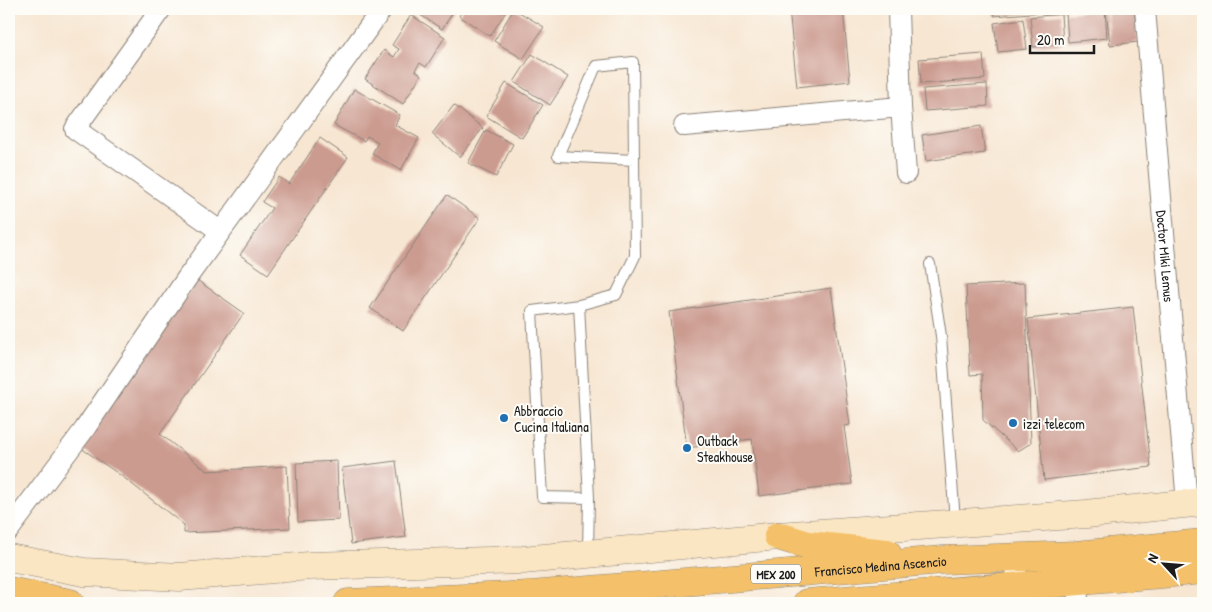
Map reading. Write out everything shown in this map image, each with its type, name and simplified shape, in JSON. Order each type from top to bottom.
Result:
[{"type":"highway","points":[[778,536],[808,545],[943,560]]},
{"type":"highway","name":"Francisco Medina Ascencio","points":[[348,603],[532,599],[943,560],[1076,555],[1203,543]]},
{"type":"highway","name":"MEX 200","points":[[807,603],[1078,593],[1203,570]]},
{"type":"highway","points":[[9,591],[70,603]]},
{"type":"main road","points":[[9,558],[84,572],[180,577],[309,566],[523,560],[778,536],[1086,514],[1195,503]]},
{"type":"street","points":[[161,9],[75,129],[220,231]]},
{"type":"street","points":[[9,530],[84,430],[186,278],[382,9]]},
{"type":"street","points":[[898,9],[901,107],[906,173]]},
{"type":"street","name":"Doctor Miki Lemus","points":[[1145,9],[1195,503]]},
{"type":"street","points":[[684,126],[901,107]]},
{"type":"street","points":[[1076,555],[1078,593]]},
{"type":"street","points":[[1016,557],[1016,595]]},
{"type":"lane","points":[[589,498],[542,497],[532,311],[579,305],[616,294],[635,256],[633,62],[596,66],[558,156],[634,160]]},
{"type":"lane","points":[[930,264],[942,344],[955,522]]},
{"type":"lane","points":[[579,305],[589,498],[588,554]]},
{"type":"building","points":[[411,9],[455,9],[442,29]]},
{"type":"building","points":[[463,9],[508,9],[490,36],[459,16]]},
{"type":"building","points":[[514,9],[544,27],[523,59],[494,41]]},
{"type":"building","points":[[789,9],[843,9],[850,81],[797,87]]},
{"type":"building","points":[[996,9],[1068,9],[1068,10],[994,16]]},
{"type":"building","points":[[1106,9],[1134,9],[1138,42],[1110,45]]},
{"type":"building","points":[[1105,10],[1107,38],[1068,42],[1066,13]]},
{"type":"building","points":[[1061,14],[1063,44],[1033,47],[1030,17]]},
{"type":"building","points":[[411,15],[445,37],[426,67],[420,63],[415,70],[421,75],[403,104],[365,79],[384,50],[394,57],[399,49],[392,45]]},
{"type":"building","points":[[1023,19],[1027,49],[998,52],[994,23]]},
{"type":"building","points":[[532,54],[568,77],[550,105],[514,82]]},
{"type":"building","points":[[983,54],[985,79],[921,84],[919,59]]},
{"type":"building","points":[[506,83],[543,105],[522,138],[486,116]]},
{"type":"building","points":[[987,84],[988,106],[925,111],[923,89]]},
{"type":"building","points":[[354,89],[400,115],[395,125],[419,138],[401,170],[372,154],[378,142],[367,136],[364,141],[334,125]]},
{"type":"building","points":[[454,105],[483,128],[460,157],[432,134]]},
{"type":"building","points":[[981,126],[985,153],[926,161],[922,135]]},
{"type":"building","points":[[486,130],[513,144],[496,177],[468,163]]},
{"type":"building","points":[[320,138],[348,157],[268,274],[240,255],[272,208],[262,202],[279,177],[289,184]]},
{"type":"building","points":[[447,195],[480,218],[403,331],[370,308]]},
{"type":"building","points":[[197,280],[244,313],[160,434],[207,471],[287,466],[290,528],[184,533],[184,525],[123,477],[81,448]]},
{"type":"building","points":[[1025,283],[1031,443],[1018,451],[983,420],[982,374],[970,375],[966,286]]},
{"type":"building","points":[[831,288],[850,425],[844,426],[852,484],[759,496],[752,439],[687,448],[669,312]]},
{"type":"building","points":[[1133,307],[1151,467],[1044,480],[1028,319]]},
{"type":"building","points":[[337,461],[339,520],[298,522],[296,463]]},
{"type":"building","points":[[396,461],[406,537],[351,544],[342,468]]},
{"type":"place","name":"Abbraccio Cucina Italiana","points":[[504,418]]},
{"type":"place","name":"izzi telecom","points":[[1013,423]]},
{"type":"place","name":"Outback Steakhouse","points":[[687,448]]}]
